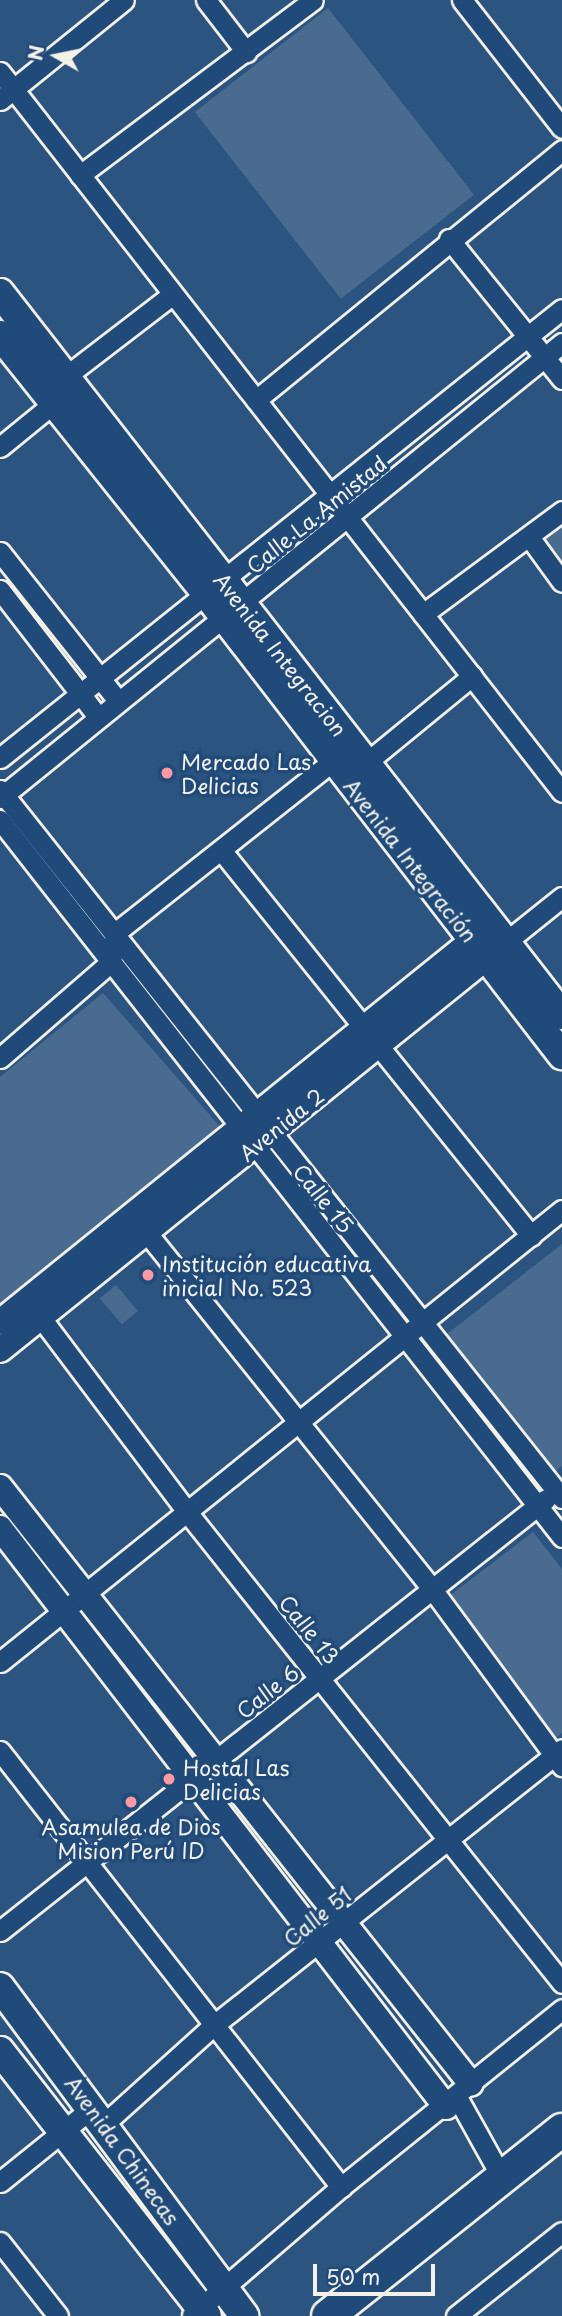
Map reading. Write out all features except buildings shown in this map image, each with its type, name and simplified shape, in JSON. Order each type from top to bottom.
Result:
[{"type":"highway","points":[[328,2316],[562,2130]]},
{"type":"main road","points":[[0,293],[55,391]]},
{"type":"main road","name":"Avenida Integración","points":[[0,335],[55,391],[213,585],[488,947],[562,1055]]},
{"type":"main road","points":[[488,947],[562,1015]]},
{"type":"main road","name":"Avenida Chinecas","points":[[0,1987],[99,2115],[244,2316]]},
{"type":"main road","name":"Avenida Chinecas","points":[[0,2051],[200,2314]]},
{"type":"street","points":[[6,95],[124,0]]},
{"type":"street","points":[[206,0],[246,52]]},
{"type":"street","points":[[80,175],[313,0]]},
{"type":"street","points":[[462,0],[562,128]]},
{"type":"street","points":[[0,72],[6,95],[80,175],[562,792]]},
{"type":"street","points":[[256,400],[449,239],[562,150]]},
{"type":"street","points":[[449,239],[562,379]]},
{"type":"street","points":[[0,447],[55,391],[173,294]]},
{"type":"street","name":"Calle La Amistad","points":[[0,758],[213,585],[562,309]]},
{"type":"street","name":"Calle La Amistad","points":[[2,794],[562,343]]},
{"type":"street","points":[[423,614],[530,538],[562,511]]},
{"type":"street","points":[[530,538],[562,582]]},
{"type":"street","points":[[0,552],[118,701]]},
{"type":"street","points":[[0,590],[99,717]]},
{"type":"street","points":[[0,1058],[111,962],[115,933],[220,850],[349,767],[472,676]]},
{"type":"street","points":[[2,794],[115,933],[255,1131],[423,1322],[560,1492]]},
{"type":"street","name":"Calle 15","points":[[0,820],[111,962],[255,1131],[562,1538]]},
{"type":"street","points":[[220,850],[372,1036],[474,1170],[531,1236]]},
{"type":"street","name":"Avenida 2","points":[[0,1350],[34,1309],[140,1223],[372,1036],[488,947],[562,897]]},
{"type":"street","points":[[0,1662],[562,1210]]},
{"type":"street","points":[[140,1223],[432,1589],[559,1757]]},
{"type":"street","name":"Avenida 2","points":[[0,1322],[34,1309]]},
{"type":"street","name":"Calle 13","points":[[34,1309],[187,1512],[452,1841],[562,1983]]},
{"type":"street","points":[[0,1487],[193,1778],[321,1944],[458,2096]]},
{"type":"street","name":"Calle 6","points":[[0,1931],[537,1506],[560,1492]]},
{"type":"street","points":[[0,1528],[74,1602],[218,1758],[345,1922],[458,2096],[502,2178]]},
{"type":"street","points":[[0,1751],[341,2187]]},
{"type":"street","name":"Calle 51","points":[[0,2182],[63,2131],[99,2115],[559,1757]]},
{"type":"street","points":[[200,2314],[341,2187],[458,2096],[562,2009]]},
{"type":"street","points":[[456,2316],[562,2232]]},
{"type":"street","points":[[0,2242],[58,2316]]},
{"type":"shaded area","points":[[328,8],[474,195],[341,299],[195,112]]},
{"type":"shaded area","points":[[562,523],[562,570],[539,541]]},
{"type":"shaded area","points":[[103,993],[223,1130],[0,1307],[0,1077]]},
{"type":"shaded area","points":[[562,1244],[562,1466],[549,1476],[442,1338]]},
{"type":"shaded area","points":[[116,1285],[138,1311],[122,1325],[100,1298]]},
{"type":"shaded area","points":[[533,1532],[562,1569],[562,1733],[553,1740],[448,1597]]},
{"type":"place","name":"Mercado Las Delicias","points":[[167,773]]},
{"type":"place","name":"Institución educativa inicial No. 523","points":[[148,1275]]},
{"type":"place","name":"Hostal Las Delicias","points":[[169,1779]]},
{"type":"place","name":"Asamulea de Dios Mision Perú ID","points":[[131,1802]]}]
